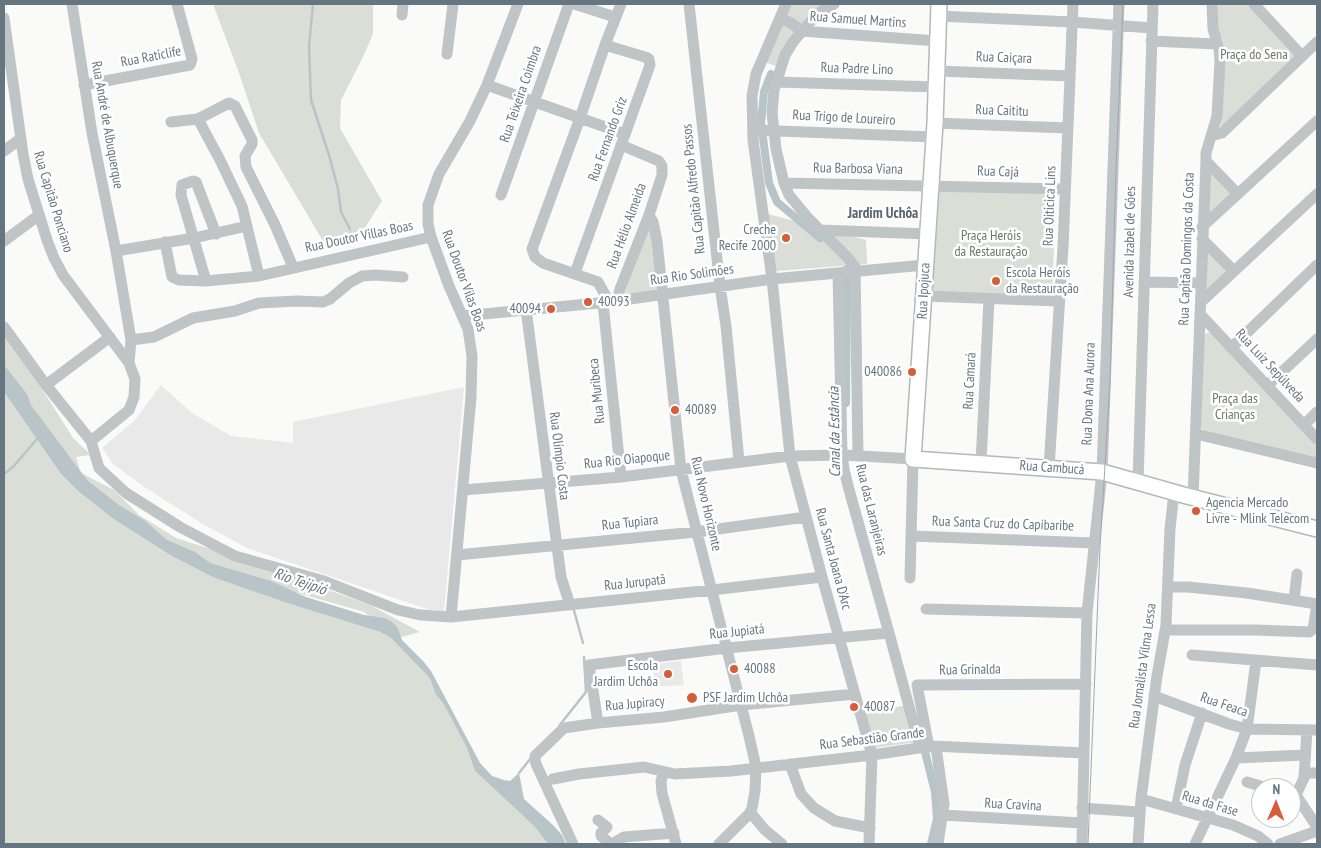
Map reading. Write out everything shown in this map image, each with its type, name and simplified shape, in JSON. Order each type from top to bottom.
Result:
[{"type":"main road","name":"Rua Ipojuca","points":[[913,459],[928,234],[939,10]]},
{"type":"main road","name":"Rua Cambucá","points":[[913,459],[1102,472],[1317,529]]},
{"type":"street","name":"Rua André de Albuquerque","points":[[72,4],[84,85],[131,340],[129,363]]},
{"type":"street","name":"Rua Raticlife","points":[[84,85],[186,67],[191,64],[192,61],[178,4]]},
{"type":"street","points":[[447,54],[453,4]]},
{"type":"street","name":"Rua Doutor Vilas Boas","points":[[450,617],[471,397],[472,356],[470,335],[431,237],[427,215],[428,206],[439,174],[470,121],[487,85],[518,4]]},
{"type":"street","name":"Rua Teixeira Coimbra","points":[[502,195],[568,4]]},
{"type":"street","points":[[574,4],[615,17]]},
{"type":"street","points":[[610,302],[598,282],[543,263],[535,257],[532,252],[532,245],[621,4]]},
{"type":"street","name":"Rua Capitão Alfredo Passos","points":[[689,4],[726,326],[739,461]]},
{"type":"street","name":"Rua Santa Joana D'Arc","points":[[786,4],[758,68],[752,96],[755,159],[772,279],[790,456],[872,755],[869,844]]},
{"type":"street","points":[[834,4],[822,11],[802,31],[785,55],[772,101],[773,130],[784,183],[789,195],[799,208],[853,263],[847,273]]},
{"type":"street","name":"Rua Oiticica Lins","points":[[1048,468],[1059,301],[1073,4]]},
{"type":"street","name":"Rua Dona Ana Aurora","points":[[1082,844],[1088,614],[1102,472],[1119,4]]},
{"type":"street","name":"Avenida Izabel de Góes","points":[[1138,482],[1153,4]]},
{"type":"street","name":"Rua Capitão Domingos da Costa","points":[[1185,495],[1196,434],[1202,227],[1206,161],[1217,116],[1220,61],[1213,29],[1212,4]]},
{"type":"street","points":[[1254,4],[1302,56]]},
{"type":"street","points":[[939,10],[1152,28]]},
{"type":"street","name":"Rua Capitão Ponciano","points":[[4,18],[6,58],[28,179],[54,258],[63,275],[129,363],[135,379],[136,386],[129,410],[91,441]]},
{"type":"street","name":"Rua Samuel Martins","points":[[780,18],[802,31],[937,41]]},
{"type":"street","points":[[1151,41],[1217,44]]},
{"type":"street","points":[[1211,136],[1222,133],[1317,42]]},
{"type":"street","name":"Rua Fernando Griz","points":[[575,273],[650,68],[650,61],[645,57],[605,45]]},
{"type":"street","name":"Rua Padre Lino","points":[[758,68],[778,78],[936,87]]},
{"type":"street","name":"Rua Caiçara","points":[[937,70],[1070,76]]},
{"type":"street","points":[[487,85],[580,118],[623,140]]},
{"type":"street","name":"Rua Doutor Villas Boas","points":[[198,119],[228,104],[231,103],[234,106],[252,140],[252,144],[245,156],[245,162],[293,267]]},
{"type":"street","points":[[165,242],[172,277],[179,280],[206,281],[259,276],[242,206],[198,119],[171,122]]},
{"type":"street","points":[[1202,227],[1317,121]]},
{"type":"street","name":"Rua Caititu","points":[[934,130],[1068,128]]},
{"type":"street","name":"Rua Trigo de Loureiro","points":[[754,130],[934,130]]},
{"type":"street","points":[[4,151],[20,139]]},
{"type":"street","name":"Rua Hélio Almeida","points":[[610,302],[620,288],[649,215],[662,175],[662,166],[659,161],[623,140]]},
{"type":"street","points":[[1206,161],[1238,194]]},
{"type":"street","points":[[206,281],[181,189],[182,185],[193,181],[196,182],[216,234]]},
{"type":"street","name":"Rua Barbosa Viana","points":[[784,183],[930,186]]},
{"type":"street","name":"Rua Cajá","points":[[930,186],[1065,189]]},
{"type":"street","points":[[1201,308],[1234,271],[1317,194]]},
{"type":"street","points":[[4,241],[39,214]]},
{"type":"street","name":"Rua Novo Horizonte","points":[[649,215],[655,230],[681,470],[756,767],[755,797],[750,812]]},
{"type":"street","points":[[116,251],[216,234],[247,226]]},
{"type":"street","points":[[820,230],[928,234]]},
{"type":"street","name":"Rua Doutor Villas Boas","points":[[259,276],[431,237]]},
{"type":"street","points":[[1202,239],[1234,271]]},
{"type":"street","name":"Rua Rio Solimões","points":[[463,316],[610,302],[772,279],[926,265]]},
{"type":"street","points":[[1231,348],[1317,265]]},
{"type":"street","name":"Rua das Laranjeiras","points":[[847,273],[850,456],[848,486],[889,632],[928,747],[940,772],[943,815],[938,844]]},
{"type":"street","name":"Rua das Laranjeiras","points":[[847,273],[850,456]]},
{"type":"street","points":[[131,340],[160,336],[193,318],[235,311],[259,303],[323,302],[362,276],[403,277]]},
{"type":"street","points":[[1144,282],[1201,283]]},
{"type":"street","points":[[924,296],[989,300],[1059,301]]},
{"type":"street","name":"Rua Camará","points":[[981,463],[989,300]]},
{"type":"street","name":"Rua Muribeca","points":[[610,302],[621,477]]},
{"type":"street","name":"Rua Luiz Sepúlveda","points":[[1201,308],[1231,348],[1317,439]]},
{"type":"street","name":"Rua Olímpio Costa","points":[[526,309],[556,545],[561,577],[570,605]]},
{"type":"street","points":[[4,327],[46,385],[91,441]]},
{"type":"street","points":[[46,385],[110,337]]},
{"type":"street","points":[[1267,386],[1317,339]]},
{"type":"street","points":[[1304,425],[1317,412]]},
{"type":"street","points":[[1196,434],[1317,463]]},
{"type":"street","name":"Rua Jurupatã","points":[[91,441],[99,468],[126,493],[180,527],[236,556],[324,581],[398,610],[420,615],[450,617],[822,577]]},
{"type":"street","name":"Rua Rio Oiapoque","points":[[463,490],[621,477],[790,456],[913,459]]},
{"type":"street","name":"Rua Ipojuca","points":[[910,578],[913,459]]},
{"type":"street","name":"Rua Jornalista Vilma Lessa","points":[[1138,844],[1140,799],[1165,630],[1169,538],[1185,495]]},
{"type":"street","name":"Rua Tupiara","points":[[457,555],[696,532],[806,517]]},
{"type":"street","name":"Rua Santa Cruz do Capibaribe","points":[[911,536],[1094,543]]},
{"type":"street","points":[[1294,600],[1297,574]]},
{"type":"street","points":[[1165,630],[1309,632],[1313,629],[1317,604],[1247,593],[1188,587],[1168,587]]},
{"type":"street","points":[[926,609],[1088,614]]},
{"type":"street","name":"Rua Jupiatá","points":[[598,723],[589,665],[727,648],[889,632]]},
{"type":"street","points":[[1192,655],[1317,665]]},
{"type":"street","points":[[1195,844],[1236,758],[1247,729],[1256,661]]},
{"type":"street","name":"Rua Grinalda","points":[[928,747],[917,685],[1086,684]]},
{"type":"street","name":"Rua Jupiracy","points":[[573,844],[536,764],[535,756],[564,728],[854,694]]},
{"type":"street","name":"Rua Feaca","points":[[1154,696],[1247,729],[1312,730]]},
{"type":"street","points":[[1176,809],[1185,765],[1202,713]]},
{"type":"street","points":[[1301,779],[1304,773],[1305,755],[1312,730]]},
{"type":"street","name":"Rua Sebastião Grande","points":[[553,779],[579,774],[644,767],[675,774],[731,771],[928,747],[1084,753]]},
{"type":"street","points":[[1236,758],[1305,755]]},
{"type":"street","points":[[790,764],[801,794],[814,808],[834,821],[870,828]]},
{"type":"street","points":[[598,820],[607,828],[601,833],[601,836],[611,844],[624,837],[675,838],[662,793],[661,781],[664,772]]},
{"type":"street","points":[[1304,773],[1317,773]]},
{"type":"street","points":[[1247,782],[1251,783]]},
{"type":"street","name":"Rua da Fase","points":[[1140,799],[1250,832],[1268,844]]},
{"type":"street","points":[[1082,808],[1139,812]]},
{"type":"street","points":[[1280,844],[1314,834],[1301,808]]},
{"type":"street","points":[[719,844],[750,812],[765,830],[782,844]]},
{"type":"street","name":"Rua Cravina","points":[[943,815],[1082,823]]},
{"type":"shaded area","name":"Rio Tejipió","points":[[4,365],[27,394],[31,405],[87,480],[120,506],[144,520],[167,540],[195,552],[210,563],[271,581],[306,597],[364,615],[385,618],[392,622],[397,627],[402,640],[431,671],[480,763],[492,776],[504,780],[510,781],[519,773],[524,799],[553,825],[562,835],[566,844],[548,844],[534,826],[475,771],[466,746],[443,703],[436,695],[430,678],[391,638],[380,632],[287,603],[213,577],[170,555],[112,518],[78,491],[61,474],[4,392]]},
{"type":"shaded area","points":[[161,385],[192,413],[231,436],[293,443],[293,422],[464,387],[444,611],[430,610],[247,548],[201,523],[146,488],[113,464],[102,448],[135,420]]},
{"type":"shaded area","name":"Escola Jardim Uchôa","points":[[681,661],[684,685],[655,687],[653,664]]},
{"type":"green space","points":[[213,4],[373,4],[373,34],[341,100],[340,128],[382,201],[359,237],[323,241],[259,133]]},
{"type":"green space","points":[[783,4],[824,4],[812,12],[802,23],[784,69],[759,60]]},
{"type":"green space","name":"Praça do Sena","points":[[1218,4],[1250,4],[1299,56],[1222,128],[1218,118],[1224,47],[1222,38],[1215,37]]},
{"type":"green space","points":[[1208,165],[1236,194],[1209,216]]},
{"type":"green space","name":"Praça Heróis da Restauração","points":[[941,188],[1053,195],[1056,198],[1052,296],[928,293],[931,195]]},
{"type":"green space","points":[[768,214],[866,240],[867,264],[776,271]]},
{"type":"green space","points":[[646,228],[650,228],[656,290],[624,296]]},
{"type":"green space","points":[[1206,250],[1228,271],[1207,291]]},
{"type":"green space","name":"Praça das Crianças","points":[[1211,332],[1317,446],[1317,461],[1203,431],[1201,426],[1204,334]]},
{"type":"green space","points":[[4,335],[30,370],[73,438],[91,455],[76,457],[81,473],[114,490],[139,515],[176,538],[251,562],[370,605],[420,632],[398,638],[364,612],[284,589],[186,557],[73,472],[4,370]]},
{"type":"green space","points":[[4,392],[61,474],[78,491],[112,518],[170,555],[213,576],[287,603],[380,632],[391,638],[431,678],[436,695],[443,703],[466,746],[475,771],[534,826],[548,844],[4,844]]},
{"type":"green space","points":[[906,705],[916,742],[874,748],[865,714]]},
{"type":"waterway","points":[[313,4],[309,46],[311,100],[329,155],[338,189],[341,212],[350,229]]},
{"type":"waterway","name":"Canal da Estância","points":[[771,74],[764,92],[761,123],[769,183],[777,202],[820,238]]},
{"type":"waterway","name":"Canal da Estância","points":[[846,403],[847,269]]},
{"type":"waterway","points":[[4,474],[13,467],[37,439]]},
{"type":"waterway","points":[[573,607],[583,643]]},
{"type":"waterway","points":[[559,726],[586,692],[584,657]]},
{"type":"waterway","name":"Canal da Estância","points":[[923,744],[935,792],[937,819],[931,844]]},
{"type":"waterway","points":[[519,773],[531,758]]},
{"type":"tram line","points":[[1088,844],[1100,547],[1110,383],[1123,4]]},
{"type":"place","name":"Creche Recife 2000","points":[[786,238]]},
{"type":"place","name":"Escola Heróis da Restauração","points":[[996,281]]},
{"type":"place","name":"40093","points":[[588,302]]},
{"type":"place","name":"40094","points":[[551,309]]},
{"type":"place","name":"040086","points":[[912,372]]},
{"type":"place","name":"40089","points":[[675,410]]},
{"type":"place","name":"Agencia Mercado Livre - Mlink Telecom","points":[[1196,511]]},
{"type":"place","name":"40088","points":[[734,669]]},
{"type":"place","name":"Escola Jardim Uchôa","points":[[668,674]]},
{"type":"place","name":"PSF Jardim Uchôa","points":[[692,698]]},
{"type":"place","name":"40087","points":[[854,707]]},
{"type":"district","name":"Jardim Uchôa","points":[[883,214]]}]
